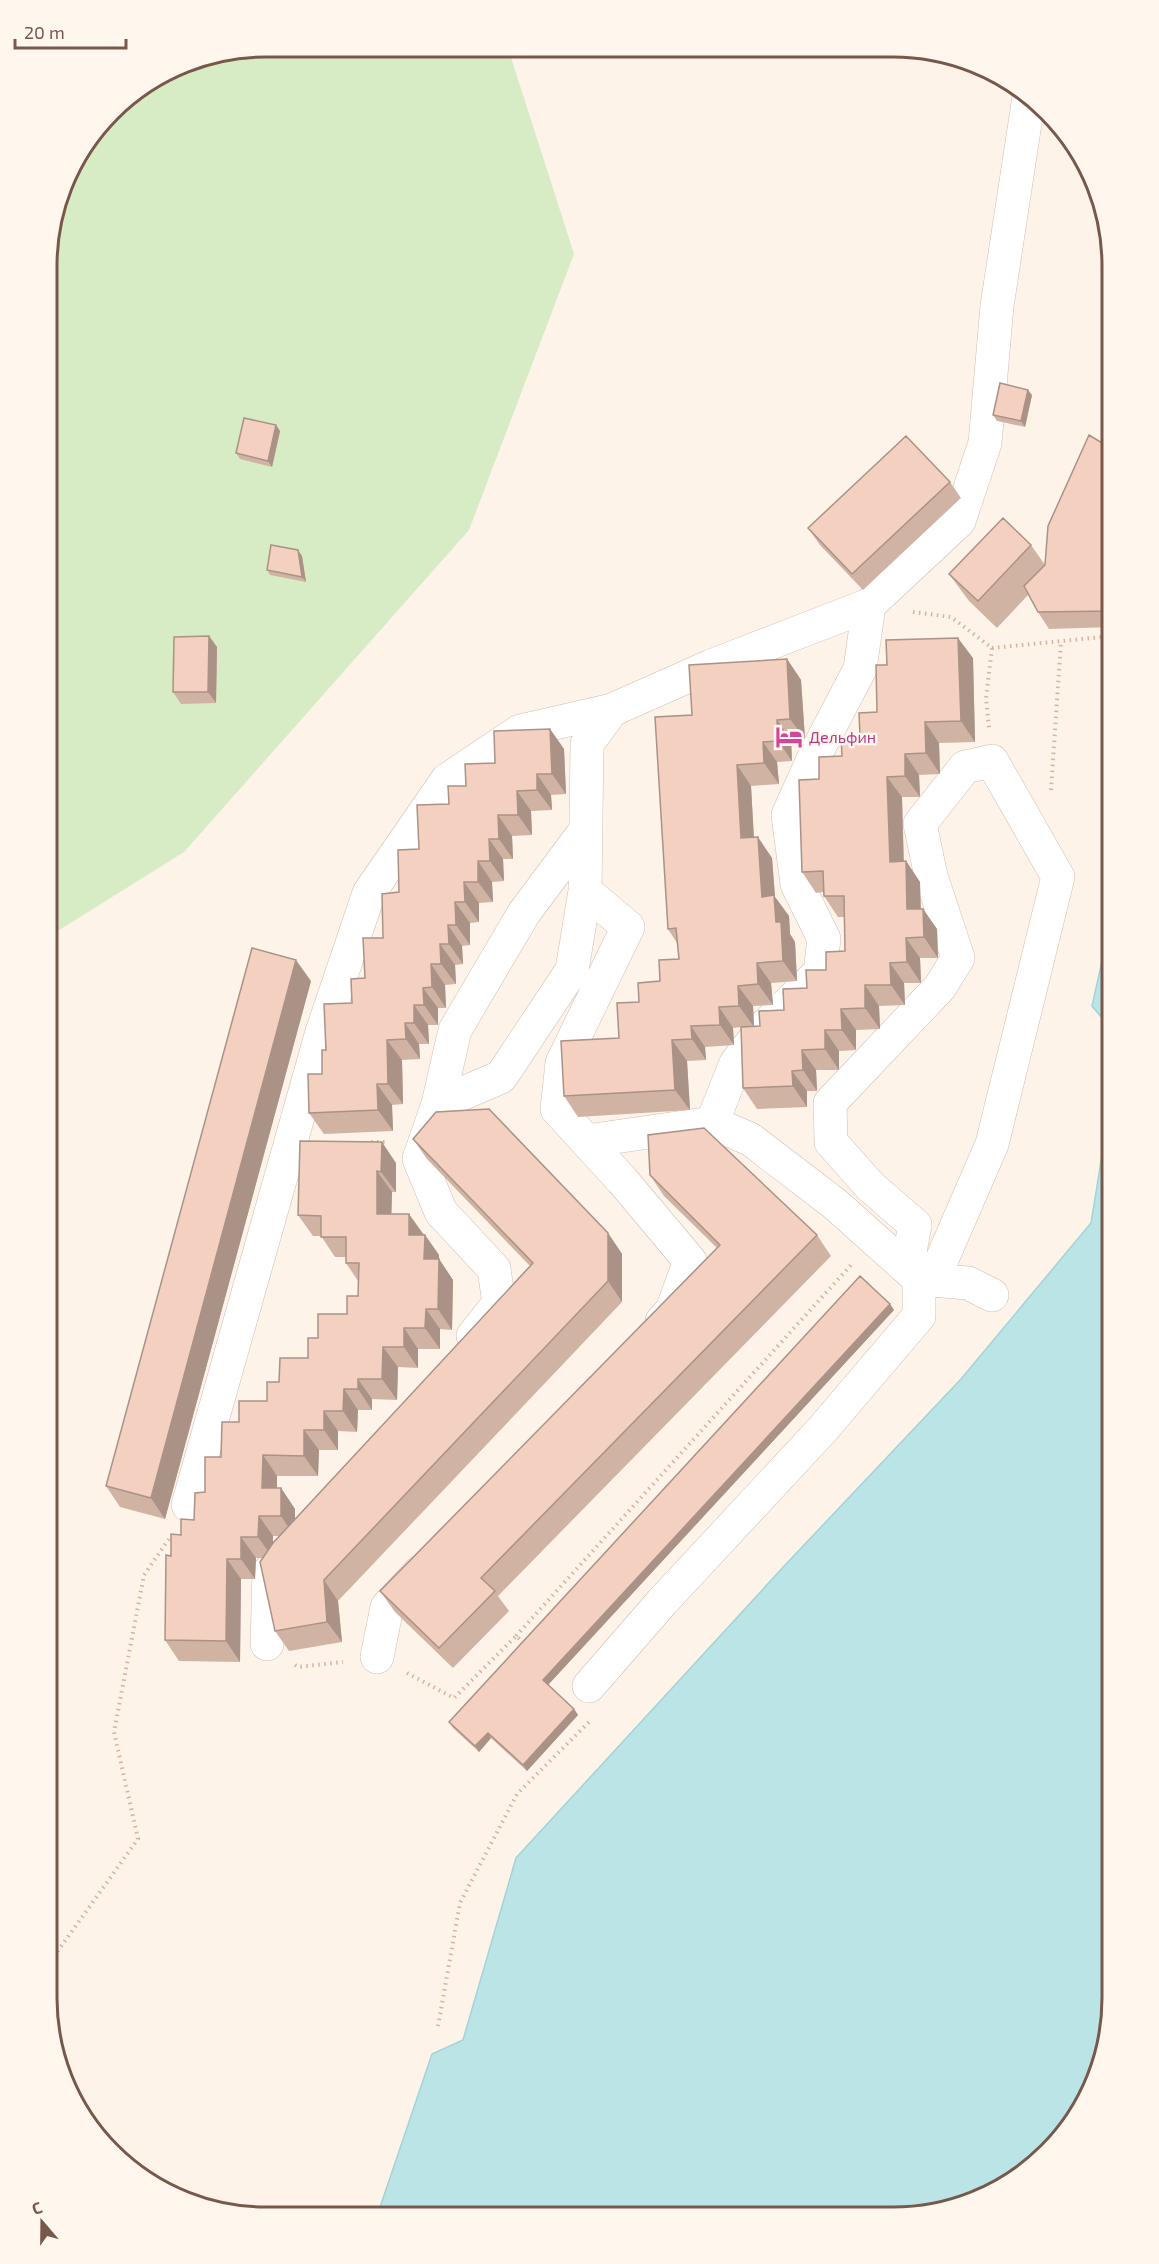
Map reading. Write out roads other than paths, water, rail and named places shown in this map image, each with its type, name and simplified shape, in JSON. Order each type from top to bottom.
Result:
[{"type":"lane","points":[[188,1505],[322,1032],[369,893],[447,780],[520,731],[612,710],[711,666],[869,605],[959,521],[985,443],[997,306],[1028,106]]},
{"type":"lane","points":[[712,1122],[736,1063],[763,1028],[820,972],[824,939],[796,884],[788,815],[814,757],[860,669],[869,605]]},
{"type":"lane","points":[[438,1104],[501,1077],[572,970],[585,891],[587,744],[612,710]]},
{"type":"lane","points":[[589,1686],[662,1602],[822,1430],[919,1316],[920,1275],[915,1226],[870,1186],[831,1142],[830,1103],[940,987],[958,958],[931,876],[920,824],[965,767],[992,761],[1058,877],[992,1144],[920,1275]]},
{"type":"lane","points":[[452,1363],[499,1303],[494,1269],[441,1212],[419,1159],[438,1104],[456,1030],[524,913],[585,831]]},
{"type":"lane","points":[[585,891],[628,927],[562,1063],[557,1109],[690,1261],[672,1310],[639,1344]]},
{"type":"lane","points":[[587,1141],[712,1122],[750,1139],[835,1204],[874,1239],[920,1275],[968,1283],[992,1295]]},
{"type":"lane","points":[[267,1644],[269,1572],[300,1537]]},
{"type":"lane","points":[[377,1658],[387,1607],[443,1547]]},
{"type":"water","points":[[1102,961],[1102,1018],[1092,1006]]},
{"type":"water","points":[[1102,1155],[1102,2012],[1091,2065],[1074,2102],[1059,2125],[1031,2155],[1009,2172],[960,2196],[920,2205],[893,2207],[380,2207],[432,2054],[463,2040],[516,1858],[787,1563],[961,1379],[1091,1223]]},
{"type":"place","name":"Дельфин","points":[[789,737]]}]
